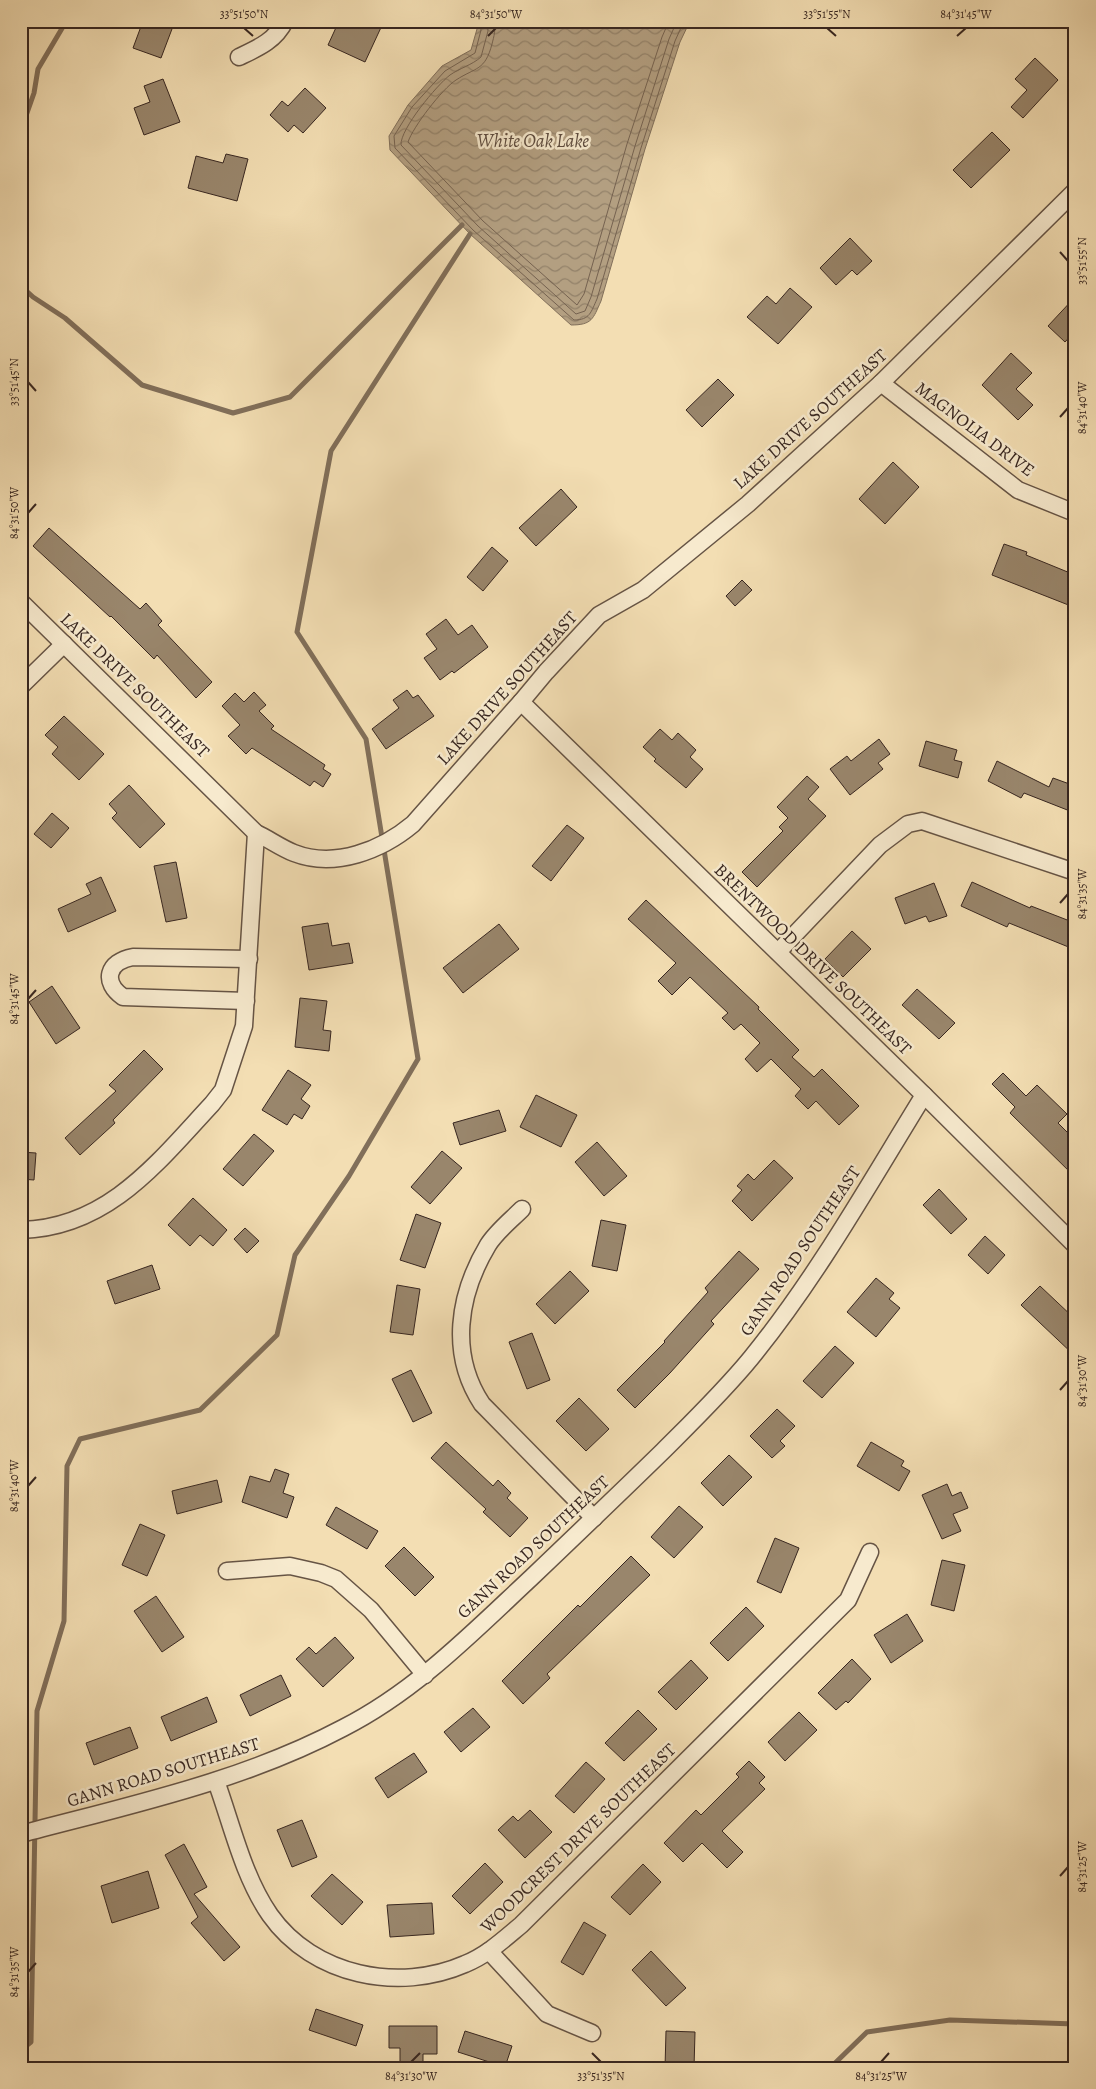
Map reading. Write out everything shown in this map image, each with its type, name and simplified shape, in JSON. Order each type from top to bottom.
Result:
[{"type":"street","points":[[240,57],[267,44],[280,30],[285,21]]},
{"type":"street","name":"LAKE DRIVE SOUTHEAST","points":[[21,602],[256,832],[294,853],[313,858],[332,859],[369,851],[399,836],[413,824],[546,672],[599,616],[643,590],[748,504],[881,383],[1075,191]]},
{"type":"street","name":"MAGNOLIA DRIVE","points":[[881,383],[1018,490],[1075,513]]},
{"type":"street","points":[[21,686],[64,644]]},
{"type":"street","name":"BRENTWOOD DRIVE SOUTHEAST","points":[[521,702],[924,1095],[1075,1246]]},
{"type":"street","points":[[778,952],[880,845],[908,824],[922,820],[1075,872]]},
{"type":"street","points":[[21,1230],[55,1226],[88,1215],[137,1183],[223,1090],[244,1026],[256,832]]},
{"type":"street","points":[[246,1001],[124,997],[114,990],[110,979],[113,967],[121,959],[132,957],[248,959]]},
{"type":"street","name":"GANN ROAD SOUTHEAST","points":[[25,1834],[216,1781],[275,1759],[346,1727],[374,1711],[425,1674],[594,1518],[717,1397],[751,1358],[838,1235],[924,1095]]},
{"type":"street","points":[[522,1209],[489,1244],[475,1274],[463,1312],[460,1331],[465,1370],[473,1390],[482,1404],[594,1518]]},
{"type":"street","name":"WOODCREST DRIVE SOUTHEAST","points":[[216,1781],[257,1893],[270,1915],[283,1931],[314,1955],[348,1971],[366,1976],[390,1978],[420,1976],[446,1971],[466,1964],[489,1951],[521,1925],[848,1600],[870,1552]]},
{"type":"street","points":[[227,1571],[290,1566],[321,1573],[336,1579],[371,1610],[425,1674]]},
{"type":"street","points":[[489,1951],[547,2014],[592,2033]]},
{"type":"water","name":"White Oak Lake","points":[[475,21],[690,21],[680,42],[645,149],[601,301],[594,317],[583,324],[571,325],[470,234],[390,150],[389,136],[408,105],[442,66],[471,50],[477,29]]},
{"type":"building","points":[[143,21],[175,21],[161,58],[133,48]]},
{"type":"building","points":[[339,21],[384,21],[365,62],[328,45]]},
{"type":"building","points":[[1035,58],[1058,80],[1023,118],[1011,107],[1027,90],[1015,79]]},
{"type":"building","points":[[163,79],[180,122],[144,135],[134,108],[150,102],[144,86]]},
{"type":"building","points":[[305,88],[326,108],[303,133],[294,125],[288,132],[270,115],[282,101],[288,106]]},
{"type":"building","points":[[992,132],[1010,150],[971,188],[953,170]]},
{"type":"building","points":[[226,154],[248,159],[237,201],[188,188],[196,156],[223,163]]},
{"type":"building","points":[[850,238],[872,261],[857,275],[852,270],[836,285],[820,268]]},
{"type":"building","points":[[790,288],[812,307],[778,344],[747,317],[767,296],[776,304]]},
{"type":"building","points":[[1075,297],[1075,331],[1065,342],[1048,326]]},
{"type":"building","points":[[1011,353],[1032,373],[1016,389],[1033,405],[1018,420],[982,385]]},
{"type":"building","points":[[718,379],[734,395],[702,427],[686,410]]},
{"type":"building","points":[[893,462],[919,487],[885,524],[859,499]]},
{"type":"building","points":[[561,489],[577,507],[536,546],[519,528]]},
{"type":"building","points":[[49,528],[140,609],[146,603],[162,621],[158,625],[212,682],[196,698],[157,655],[154,659],[111,616],[33,546]]},
{"type":"building","points":[[1004,544],[1027,552],[1026,555],[1075,575],[1075,598],[1071,606],[992,575]]},
{"type":"building","points":[[492,547],[508,561],[483,591],[467,577]]},
{"type":"building","points":[[742,580],[752,590],[735,606],[726,596]]},
{"type":"building","points":[[446,619],[458,635],[472,625],[488,647],[454,673],[452,671],[440,680],[424,658],[437,649],[426,634]]},
{"type":"building","points":[[407,690],[413,698],[418,695],[434,716],[386,749],[372,729],[399,708],[393,700]]},
{"type":"building","points":[[254,692],[266,705],[259,711],[274,726],[271,729],[325,765],[323,769],[331,774],[323,787],[314,781],[310,786],[252,748],[246,754],[228,736],[240,725],[222,706],[235,693],[244,702]]},
{"type":"building","points":[[64,716],[104,754],[79,780],[52,754],[58,747],[45,735]]},
{"type":"building","points":[[660,729],[672,740],[678,733],[696,750],[690,757],[703,769],[686,788],[654,761],[656,759],[643,747]]},
{"type":"building","points":[[879,739],[890,754],[878,763],[883,769],[850,795],[830,769],[847,756],[851,761]]},
{"type":"building","points":[[926,741],[957,750],[954,760],[962,762],[958,778],[919,766]]},
{"type":"building","points":[[997,761],[1049,787],[1053,778],[1075,786],[1075,813],[1024,793],[1021,798],[988,781]]},
{"type":"building","points":[[807,776],[819,787],[808,799],[826,816],[757,887],[742,872],[783,831],[779,827],[788,818],[777,807]]},
{"type":"building","points":[[129,785],[165,824],[140,848],[112,818],[117,813],[109,804]]},
{"type":"building","points":[[52,813],[69,828],[51,848],[34,834]]},
{"type":"building","points":[[567,825],[584,838],[551,881],[532,866]]},
{"type":"building","points":[[176,862],[187,918],[166,922],[154,866]]},
{"type":"building","points":[[101,877],[116,911],[68,932],[58,909],[91,894],[86,884]]},
{"type":"building","points":[[972,882],[1030,908],[1031,906],[1075,923],[1075,939],[1071,948],[1009,923],[1007,927],[961,906]]},
{"type":"building","points":[[934,883],[947,916],[929,922],[926,916],[905,924],[895,898]]},
{"type":"building","points":[[646,900],[759,1007],[758,1009],[799,1050],[792,1057],[814,1077],[822,1069],[859,1106],[839,1125],[816,1101],[808,1109],[795,1096],[801,1089],[771,1059],[757,1072],[745,1059],[760,1043],[741,1024],[734,1030],[722,1018],[728,1013],[690,977],[672,995],[658,981],[676,963],[628,919]]},
{"type":"building","points":[[328,923],[332,946],[349,943],[353,963],[309,970],[302,927]]},
{"type":"building","points":[[499,924],[519,949],[463,993],[443,968]]},
{"type":"building","points":[[852,931],[871,949],[843,977],[825,959]]},
{"type":"building","points":[[52,986],[80,1028],[56,1044],[29,1002]]},
{"type":"building","points":[[917,989],[955,1023],[939,1039],[902,1005]]},
{"type":"building","points":[[300,998],[327,1001],[323,1030],[331,1031],[329,1051],[295,1047]]},
{"type":"building","points":[[144,1050],[163,1069],[113,1120],[115,1123],[80,1155],[65,1138],[116,1091],[109,1085]]},
{"type":"building","points":[[288,1070],[311,1085],[301,1099],[310,1106],[302,1119],[294,1114],[287,1125],[262,1110]]},
{"type":"building","points":[[1003,1073],[1026,1096],[1037,1085],[1067,1114],[1058,1123],[1075,1140],[1075,1177],[1010,1113],[1015,1107],[992,1084]]},
{"type":"building","points":[[536,1095],[577,1115],[561,1147],[520,1127]]},
{"type":"building","points":[[499,1110],[506,1131],[460,1145],[453,1123]]},
{"type":"building","points":[[254,1134],[274,1151],[243,1186],[223,1169]]},
{"type":"building","points":[[597,1142],[627,1176],[604,1196],[575,1162]]},
{"type":"building","points":[[442,1151],[462,1168],[430,1204],[411,1187]]},
{"type":"building","points":[[21,1152],[36,1153],[34,1180],[21,1179]]},
{"type":"building","points":[[774,1160],[793,1178],[752,1221],[732,1201],[742,1190],[737,1186],[748,1174],[754,1180]]},
{"type":"building","points":[[939,1189],[967,1219],[951,1234],[923,1205]]},
{"type":"building","points":[[193,1198],[227,1230],[213,1246],[200,1235],[190,1246],[168,1225]]},
{"type":"building","points":[[416,1214],[441,1223],[425,1268],[400,1260]]},
{"type":"building","points":[[601,1220],[626,1225],[617,1271],[592,1266]]},
{"type":"building","points":[[245,1228],[259,1241],[247,1253],[234,1239]]},
{"type":"building","points":[[985,1236],[1005,1255],[988,1274],[968,1255]]},
{"type":"building","points":[[739,1251],[759,1269],[711,1321],[714,1324],[670,1373],[635,1408],[617,1390],[665,1342],[708,1292],[705,1288]]},
{"type":"building","points":[[152,1265],[160,1289],[115,1304],[107,1281]]},
{"type":"building","points":[[570,1271],[589,1291],[555,1324],[536,1304]]},
{"type":"building","points":[[876,1278],[894,1293],[889,1299],[900,1308],[876,1337],[847,1312]]},
{"type":"building","points":[[397,1285],[420,1289],[413,1335],[390,1332]]},
{"type":"building","points":[[1040,1286],[1075,1319],[1075,1356],[1021,1305]]},
{"type":"building","points":[[532,1333],[550,1380],[527,1389],[509,1342]]},
{"type":"building","points":[[835,1346],[854,1363],[822,1398],[803,1381]]},
{"type":"building","points":[[411,1370],[432,1413],[413,1422],[392,1379]]},
{"type":"building","points":[[579,1398],[609,1429],[586,1451],[556,1421]]},
{"type":"building","points":[[777,1409],[795,1426],[780,1441],[785,1446],[772,1458],[750,1436]]},
{"type":"building","points":[[446,1442],[493,1486],[498,1480],[511,1493],[507,1498],[528,1518],[510,1537],[483,1512],[486,1509],[431,1458]]},
{"type":"building","points":[[871,1442],[904,1461],[901,1466],[910,1471],[899,1491],[857,1466]]},
{"type":"building","points":[[729,1455],[752,1477],[723,1506],[701,1483]]},
{"type":"building","points":[[275,1469],[289,1474],[283,1493],[294,1497],[287,1518],[242,1502],[250,1476],[270,1482]]},
{"type":"building","points":[[217,1480],[222,1502],[177,1514],[172,1491]]},
{"type":"building","points":[[947,1484],[952,1496],[961,1492],[968,1508],[953,1514],[961,1531],[942,1539],[922,1495]]},
{"type":"building","points":[[679,1506],[703,1527],[674,1558],[651,1537]]},
{"type":"building","points":[[336,1507],[378,1531],[367,1549],[326,1525]]},
{"type":"building","points":[[140,1524],[165,1535],[147,1576],[122,1565]]},
{"type":"building","points":[[775,1538],[799,1548],[781,1593],[757,1582]]},
{"type":"building","points":[[404,1547],[434,1577],[415,1596],[385,1566]]},
{"type":"building","points":[[631,1556],[650,1575],[547,1674],[550,1678],[523,1704],[502,1681],[578,1605],[580,1607]]},
{"type":"building","points":[[942,1560],[965,1565],[954,1611],[931,1605]]},
{"type":"building","points":[[156,1596],[184,1637],[162,1652],[134,1611]]},
{"type":"building","points":[[746,1607],[764,1626],[728,1661],[710,1643]]},
{"type":"building","points":[[907,1614],[923,1641],[891,1663],[874,1635]]},
{"type":"building","points":[[335,1637],[354,1658],[323,1687],[296,1659],[309,1647],[316,1654]]},
{"type":"building","points":[[852,1659],[871,1679],[848,1703],[846,1701],[836,1710],[818,1693]]},
{"type":"building","points":[[691,1660],[708,1678],[676,1710],[658,1692]]},
{"type":"building","points":[[281,1675],[291,1696],[250,1716],[240,1695]]},
{"type":"building","points":[[207,1697],[217,1722],[171,1741],[161,1717]]},
{"type":"building","points":[[473,1708],[490,1727],[461,1752],[444,1732]]},
{"type":"building","points":[[638,1710],[657,1729],[624,1761],[605,1743]]},
{"type":"building","points":[[799,1712],[817,1730],[785,1761],[768,1742]]},
{"type":"building","points":[[130,1727],[138,1748],[94,1765],[86,1743]]},
{"type":"building","points":[[414,1753],[427,1772],[388,1798],[375,1778]]},
{"type":"building","points":[[749,1761],[765,1777],[759,1783],[765,1789],[722,1831],[743,1852],[727,1868],[702,1843],[683,1862],[664,1843],[696,1810],[701,1815],[739,1777],[736,1774]]},
{"type":"building","points":[[586,1762],[605,1779],[574,1813],[555,1796]]},
{"type":"building","points":[[530,1810],[552,1832],[525,1858],[498,1830],[513,1816],[518,1821]]},
{"type":"building","points":[[302,1820],[317,1857],[292,1867],[277,1830]]},
{"type":"building","points":[[184,1844],[207,1887],[194,1894],[240,1947],[224,1961],[191,1923],[198,1917],[165,1855]]},
{"type":"building","points":[[485,1863],[503,1882],[470,1914],[452,1896]]},
{"type":"building","points":[[643,1864],[661,1882],[630,1915],[611,1897]]},
{"type":"building","points":[[148,1871],[159,1908],[112,1923],[101,1886]]},
{"type":"building","points":[[332,1874],[363,1902],[342,1925],[311,1896]]},
{"type":"building","points":[[432,1903],[434,1934],[390,1937],[387,1905]]},
{"type":"building","points":[[584,1922],[606,1935],[583,1975],[561,1962]]},
{"type":"building","points":[[651,1951],[686,1988],[666,2006],[632,1970]]},
{"type":"building","points":[[316,2009],[363,2025],[356,2046],[309,2030]]},
{"type":"building","points":[[389,2026],[437,2026],[437,2054],[423,2054],[423,2065],[400,2065],[400,2048],[389,2048]]},
{"type":"building","points":[[465,2031],[512,2046],[505,2067],[458,2052]]},
{"type":"building","points":[[666,2031],[695,2032],[694,2068],[665,2068]]},
{"type":"waterway","points":[[21,130],[34,93],[38,69],[64,25]]},
{"type":"waterway","points":[[21,286],[33,297],[65,318],[142,385],[233,413],[290,397],[462,225]]},
{"type":"waterway","points":[[21,2050],[31,2042],[37,1711],[64,1621],[67,1466],[80,1439],[200,1410],[277,1335],[295,1255],[349,1176],[418,1059],[366,739],[297,632],[331,451],[470,234]]},
{"type":"waterway","points":[[830,2068],[867,2032],[950,2020],[1075,2024]]}]
